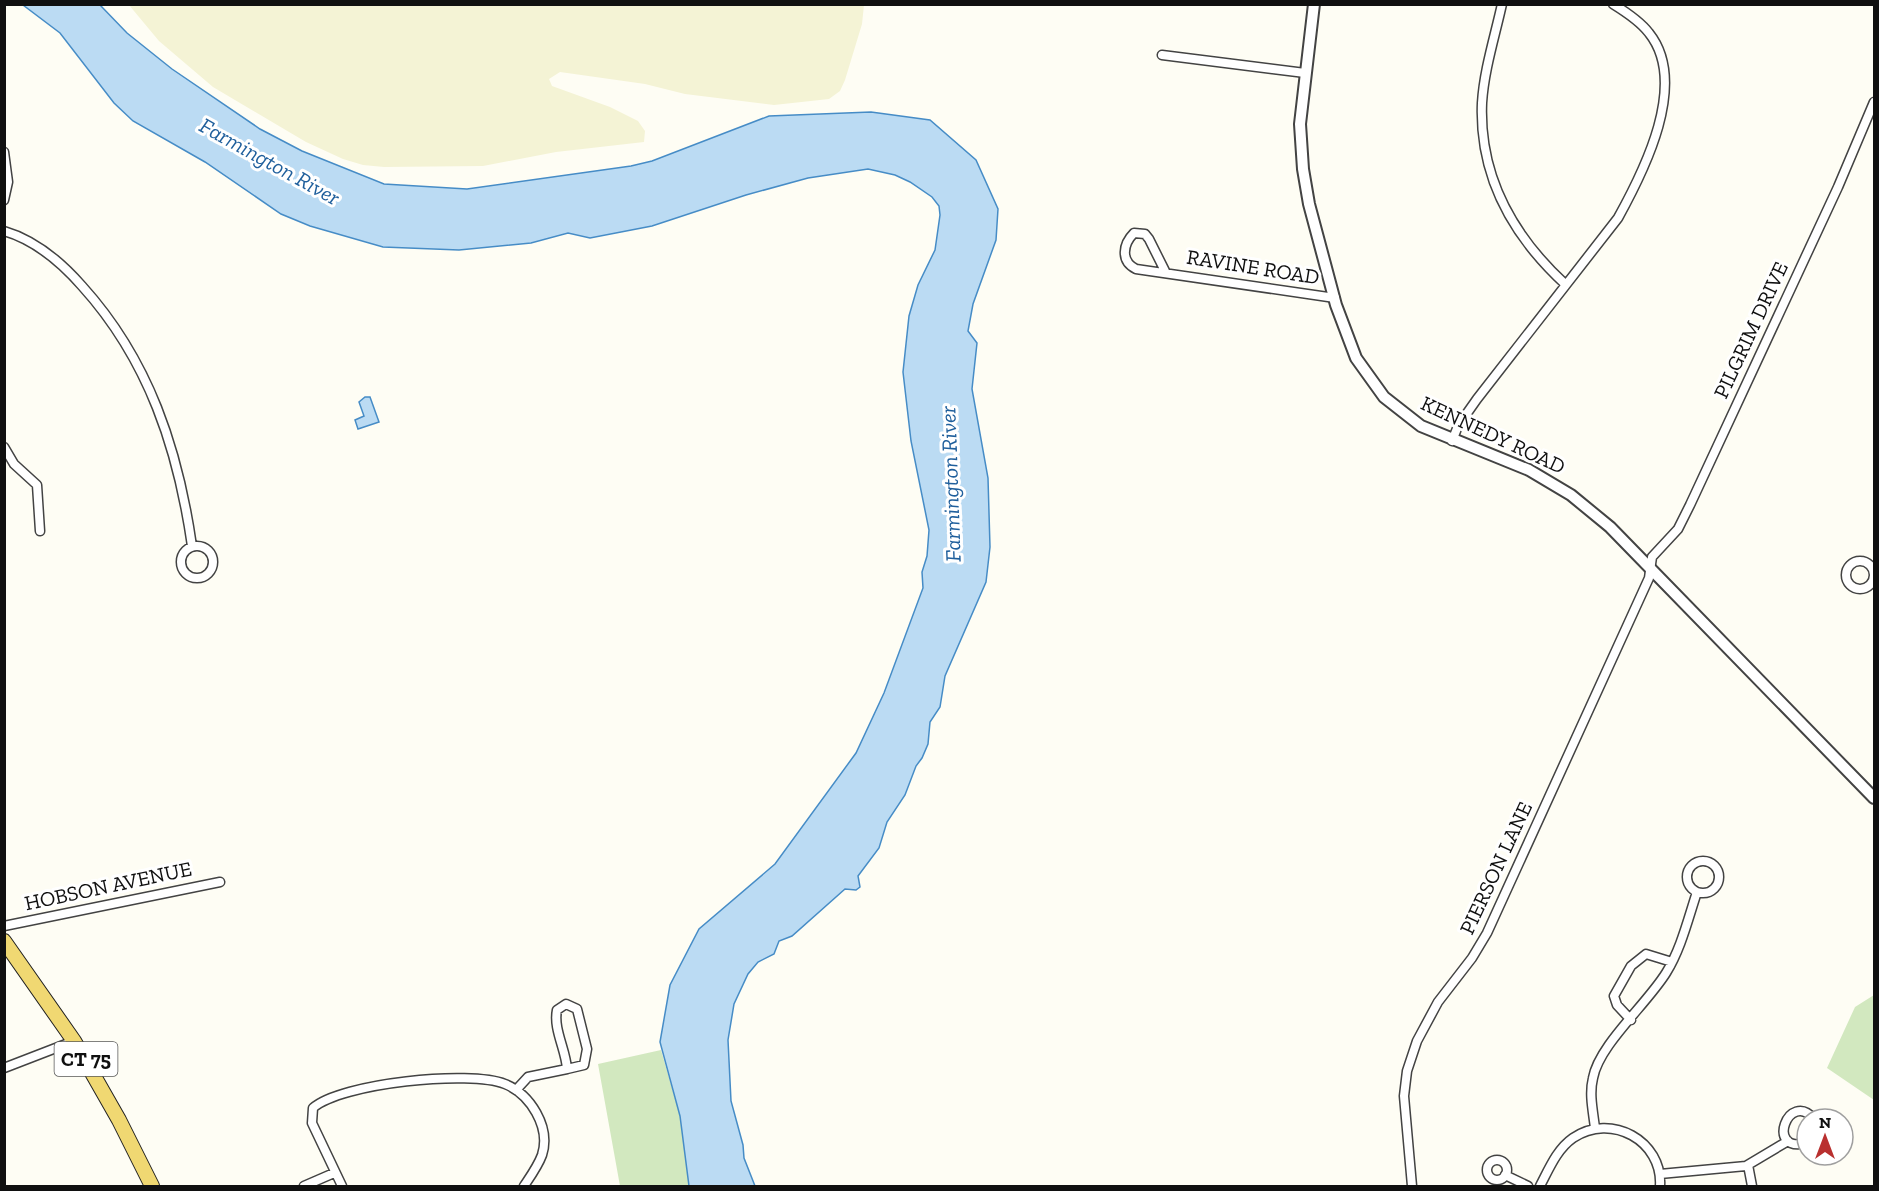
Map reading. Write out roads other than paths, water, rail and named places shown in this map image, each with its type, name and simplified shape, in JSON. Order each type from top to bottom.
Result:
[{"type":"main road","name":"CT 75","points":[[4,941],[75,1041],[119,1120],[152,1186]]},
{"type":"street","name":"KENNEDY ROAD","points":[[1314,4],[1300,124],[1303,169],[1309,204],[1335,298],[1349,344],[1364,372],[1378,390],[1407,417],[1433,433],[1512,462],[1571,495],[1610,527],[1873,795]]},
{"type":"street","points":[[1502,4],[1482,102],[1487,164],[1499,197],[1517,231],[1541,262],[1565,284]]},
{"type":"street","points":[[1452,441],[1458,426],[1477,399],[1512,357],[1565,284],[1591,255],[1618,218],[1635,186],[1662,115],[1663,68],[1655,42],[1638,21],[1613,4]]},
{"type":"street","points":[[1162,55],[1305,73]]},
{"type":"street","name":"PILGRIM DRIVE","points":[[1650,567],[1652,557],[1678,529],[1690,505],[1838,187],[1875,102]]},
{"type":"street","points":[[4,152],[8,182],[4,201]]},
{"type":"street","points":[[4,231],[39,247],[68,270],[100,305],[133,353],[170,439],[184,492],[192,546]]},
{"type":"street","name":"RAVINE ROAD","points":[[1165,271],[1145,234],[1134,233],[1125,248],[1126,261],[1136,269],[1165,271],[1335,298]]},
{"type":"street","points":[[4,447],[14,465],[37,485],[40,531]]},
{"type":"street","name":"PIERSON LANE","points":[[1412,1186],[1404,1096],[1409,1066],[1417,1041],[1438,1002],[1472,958],[1487,933],[1649,578],[1650,567]]},
{"type":"street","name":"HOBSON AVENUE","points":[[4,926],[220,882]]},
{"type":"street","points":[[1595,1128],[1591,1095],[1595,1070],[1605,1049],[1653,992],[1672,962],[1697,892]]},
{"type":"street","points":[[1631,1020],[1618,1006],[1614,996],[1631,966],[1646,954],[1672,962]]},
{"type":"street","points":[[516,1090],[528,1077],[567,1069],[584,1065],[587,1049],[577,1009],[566,1004],[557,1010],[556,1021],[567,1059],[567,1069]]},
{"type":"street","points":[[4,1068],[75,1041]]},
{"type":"street","points":[[342,1186],[312,1124],[314,1108],[321,1101],[358,1089],[413,1080],[489,1081],[503,1083],[516,1090],[534,1109],[544,1137],[542,1155],[524,1186]]},
{"type":"street","points":[[1788,1141],[1784,1128],[1791,1114],[1795,1113]]},
{"type":"street","points":[[1540,1186],[1563,1146],[1580,1134],[1595,1128],[1619,1129],[1635,1137],[1650,1151],[1660,1174],[1660,1186]]},
{"type":"street","points":[[1660,1174],[1748,1165],[1788,1141],[1795,1143]]},
{"type":"street","points":[[1748,1165],[1751,1186],[1759,1186]]},
{"type":"street","points":[[304,1186],[334,1173]]},
{"type":"street","points":[[1505,1175],[1528,1186]]},
{"type":"water","name":"Farmington River","points":[[23,5],[100,5],[127,33],[172,69],[260,129],[302,151],[384,184],[467,189],[631,166],[652,161],[769,116],[871,112],[930,120],[976,160],[998,209],[996,240],[973,304],[968,331],[977,343],[972,389],[988,478],[990,547],[986,582],[945,676],[940,707],[930,722],[928,744],[916,766],[905,795],[887,822],[879,848],[858,876],[860,887],[856,890],[845,889],[792,936],[779,941],[774,954],[758,962],[748,974],[734,1004],[728,1040],[731,1101],[743,1145],[744,1158],[755,1186],[689,1186],[680,1116],[660,1042],[670,985],[699,929],[775,864],[856,753],[884,693],[923,588],[922,572],[927,556],[929,530],[911,441],[903,372],[909,316],[918,285],[935,250],[940,215],[939,206],[932,197],[910,182],[895,175],[868,169],[808,178],[746,195],[652,226],[590,238],[568,233],[531,243],[459,250],[383,247],[310,226],[281,214],[205,162],[133,121],[114,103],[60,33]]},
{"type":"water","points":[[365,397],[370,397],[379,422],[358,429],[355,420],[364,416],[359,402]]}]
